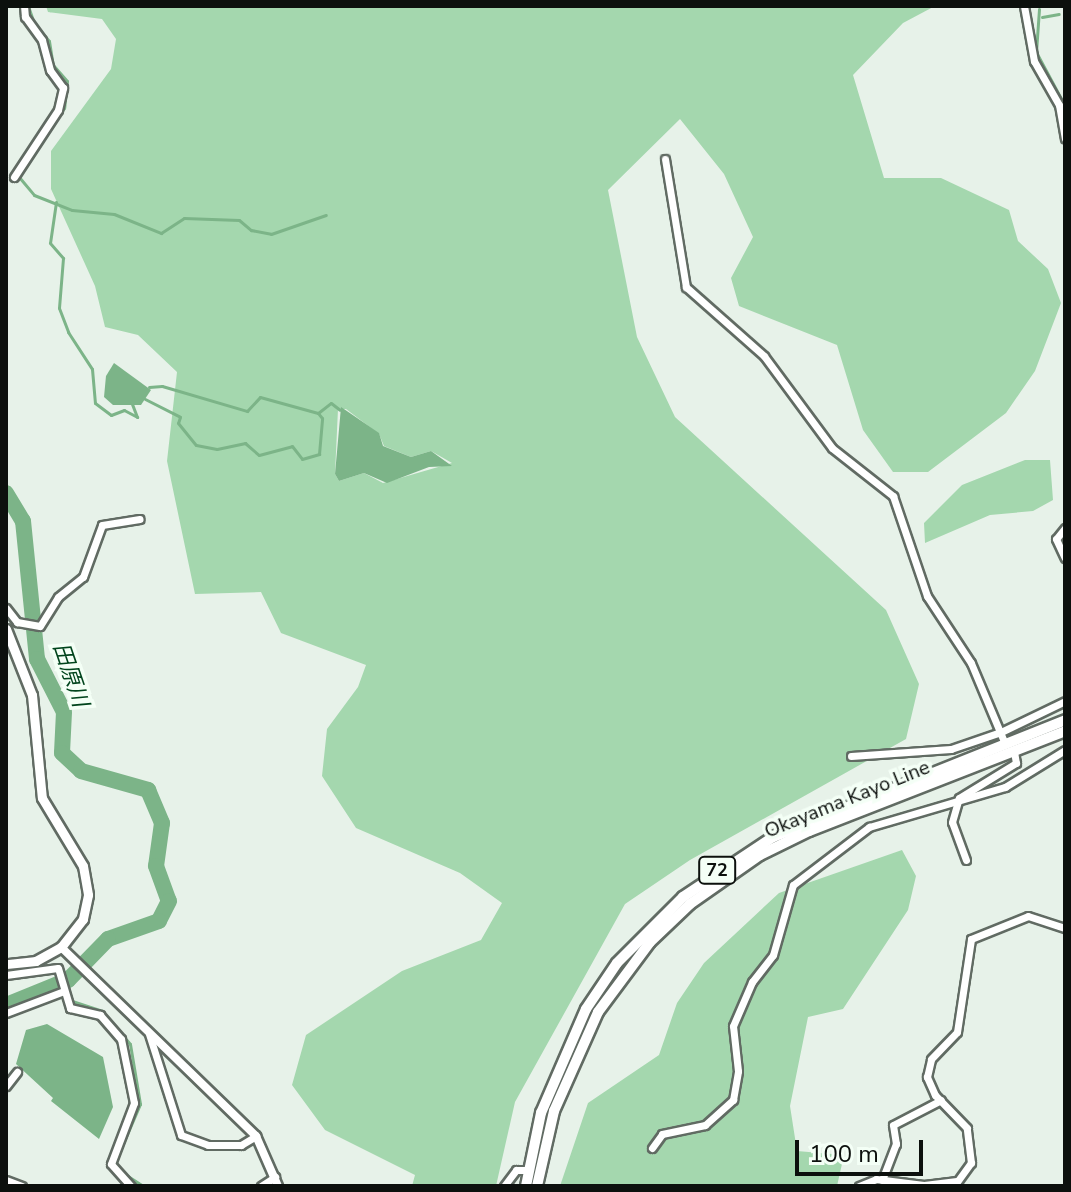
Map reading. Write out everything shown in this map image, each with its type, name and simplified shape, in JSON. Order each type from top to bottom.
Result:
[{"type":"main road","points":[[6,629],[32,695],[42,798],[83,866],[88,884],[83,919],[61,947],[36,961],[6,964]]},
{"type":"main road","name":"Okayama Kayo Line","points":[[1018,739],[1065,712]]},
{"type":"main road","name":"Okayama Kayo Line","points":[[526,1186],[562,1056],[586,1009],[648,928],[714,873],[773,837],[1065,720]]},
{"type":"main road","name":"Okayama Kayo Line","points":[[537,1186],[554,1111],[598,1012],[641,952],[690,904],[760,855],[809,831],[1065,731]]},
{"type":"street","points":[[14,177],[58,110],[63,88],[50,70],[42,40],[25,17],[24,6]]},
{"type":"street","points":[[1034,6],[1024,7],[1034,61],[1059,105],[1065,138]]},
{"type":"street","points":[[665,159],[686,287],[764,356],[832,448],[893,496],[927,596],[976,672],[1005,744]]},
{"type":"street","points":[[6,608],[28,627],[40,626],[58,597],[83,577],[102,525],[140,519]]},
{"type":"street","points":[[1065,528],[1056,539],[1065,558]]},
{"type":"street","points":[[851,756],[951,749],[1001,732],[1065,701]]},
{"type":"street","points":[[652,1148],[662,1134],[705,1125],[733,1100],[738,1071],[733,1026],[752,982],[773,955],[793,885],[869,827],[959,798],[1005,787],[1065,750]]},
{"type":"street","points":[[966,860],[952,822],[959,798],[1016,763],[1014,752]]},
{"type":"street","points":[[859,1186],[882,1180],[955,1184],[971,1163],[967,1128],[930,1086],[928,1069],[957,1032],[971,939],[1028,916],[1065,928]]},
{"type":"street","points":[[61,947],[256,1136],[277,1181],[261,1186]]},
{"type":"street","points":[[6,975],[58,968],[70,1008],[108,1022],[126,1051],[134,1103],[111,1164],[131,1186]]},
{"type":"street","points":[[6,1013],[63,986]]},
{"type":"street","points":[[149,1034],[181,1135],[208,1145],[241,1145],[256,1136]]},
{"type":"street","points":[[6,1086],[17,1072]]},
{"type":"street","points":[[882,1180],[896,1144],[893,1125],[941,1100]]},
{"type":"street","points":[[504,1186],[516,1170],[528,1170]]},
{"type":"street","points":[[9,1183],[22,1186]]},
{"type":"shaded area","points":[[46,6],[935,6],[903,23],[853,75],[884,178],[941,178],[1009,210],[1018,241],[1048,269],[1061,303],[1035,371],[1006,413],[928,472],[893,472],[863,430],[837,345],[739,306],[731,278],[753,237],[724,174],[680,119],[608,190],[637,337],[675,417],[886,610],[919,684],[906,739],[690,860],[625,904],[515,1102],[496,1186],[412,1186],[415,1175],[325,1130],[292,1085],[306,1035],[402,971],[481,940],[502,903],[460,873],[356,828],[322,776],[327,729],[358,687],[366,665],[281,633],[261,592],[195,594],[167,461],[177,372],[138,335],[105,327],[95,286],[51,189],[51,151],[111,69],[116,39],[102,19],[48,12]],"holes":[[[338,409],[346,409],[379,434],[384,446],[411,457],[431,451],[452,463],[383,483],[364,473],[339,481],[335,474]]]},
{"type":"shaded area","points":[[114,363],[151,390],[141,405],[113,405],[104,397],[106,376]]},
{"type":"shaded area","points":[[341,407],[379,433],[383,446],[411,457],[431,451],[452,466],[429,467],[387,483],[364,473],[339,481],[335,474]]},
{"type":"shaded area","points":[[1025,460],[1050,460],[1053,500],[1033,511],[990,515],[925,543],[924,523],[962,485]]},
{"type":"shaded area","points":[[902,850],[916,876],[908,910],[843,1009],[808,1017],[790,1106],[797,1151],[844,1155],[837,1186],[560,1186],[588,1103],[659,1055],[677,1003],[704,963],[779,893]]},
{"type":"shaded area","points":[[47,1024],[103,1057],[113,1107],[99,1139],[51,1101],[53,1098],[16,1064],[26,1030]]},
{"type":"waterway","points":[[28,6],[34,23],[49,41],[53,65],[67,81],[64,108],[19,177],[34,195],[72,210],[114,214],[161,233],[184,218],[239,220],[251,230],[271,234],[326,215]]},
{"type":"waterway","points":[[1039,9],[1036,52],[1065,106]]},
{"type":"waterway","points":[[1042,17],[1059,14]]},
{"type":"waterway","points":[[56,202],[50,243],[63,258],[59,308],[68,332],[92,369],[95,403],[111,415],[124,410],[137,417],[131,401]]},
{"type":"waterway","points":[[149,387],[162,386],[247,411],[260,397],[318,413],[331,403],[340,410]]},
{"type":"waterway","points":[[145,399],[180,417],[178,423],[196,445],[217,449],[245,443],[259,455],[292,446],[302,459],[319,454],[322,418],[318,413]]},
{"type":"waterway","name":"田原川","points":[[6,493],[23,521],[37,659],[64,712],[62,753],[81,771],[148,790],[162,823],[156,866],[169,901],[159,921],[108,939],[68,980],[6,1005]]},
{"type":"waterway","points":[[66,981],[72,1001],[102,1011],[130,1044],[140,1104],[119,1153]]},
{"type":"waterway","points":[[123,1173],[143,1186]]},
{"type":"waterway","points":[[358,1186],[366,1186]]}]
